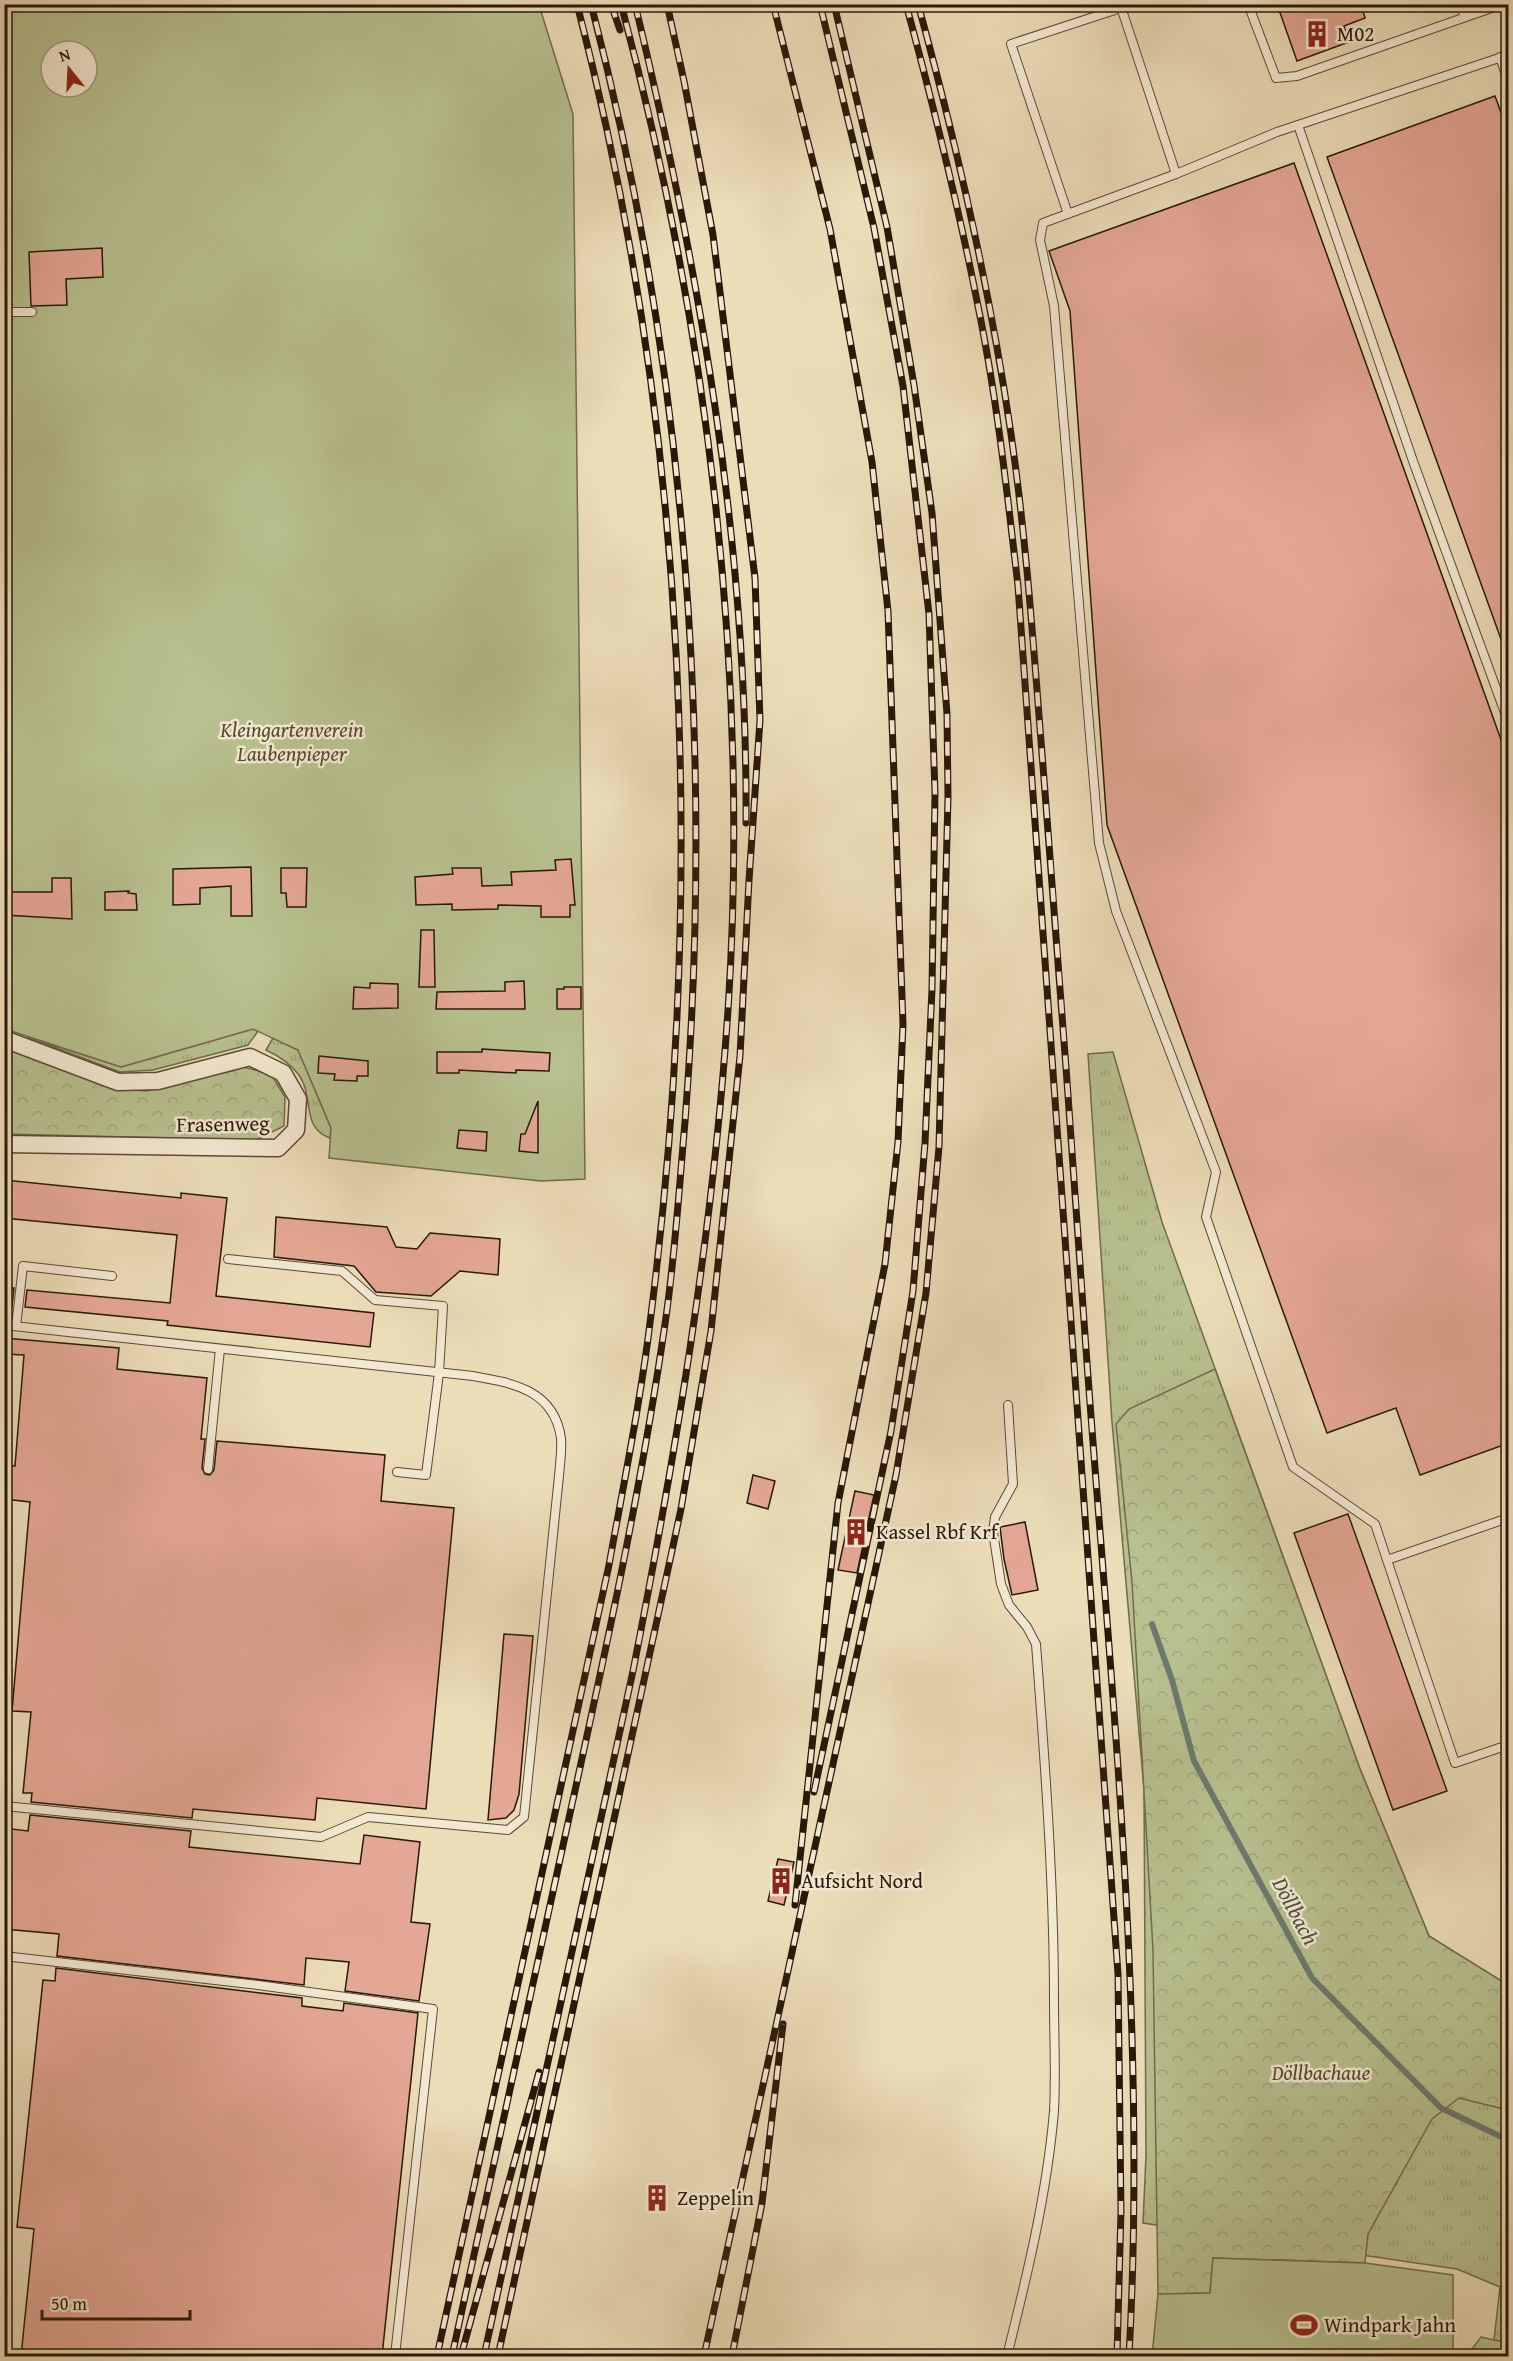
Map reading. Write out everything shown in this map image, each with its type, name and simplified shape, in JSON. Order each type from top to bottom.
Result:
[{"type":"street","name":"Frasenweg","points":[[4,1039],[118,1082],[158,1081],[250,1057],[283,1073],[298,1099],[296,1130],[278,1148],[4,1144]]},
{"type":"lane","points":[[1248,4],[1276,78],[1297,76],[1503,4]]},
{"type":"lane","points":[[1460,4],[1465,17]]},
{"type":"lane","points":[[1068,214],[1011,44],[1120,6],[1176,174]]},
{"type":"lane","points":[[1509,81],[1504,56],[1298,125],[1176,174],[1043,223],[1040,240],[1054,306],[1099,843],[1116,911],[1216,1172],[1206,1217],[1293,1467],[1375,1524],[1455,1763],[1509,1745]]},
{"type":"lane","points":[[1298,125],[1413,461],[1509,721]]},
{"type":"lane","points":[[4,312],[32,312]]},
{"type":"lane","points":[[228,1259],[342,1271],[375,1300],[444,1306],[439,1373],[426,1475],[397,1472]]},
{"type":"lane","points":[[16,1326],[23,1266],[112,1276]]},
{"type":"lane","points":[[4,1325],[512,1383],[537,1394],[554,1417],[561,1439],[524,1817],[518,1825],[508,1830],[368,1817],[321,1837],[4,1806]]},
{"type":"lane","points":[[208,1469],[220,1349]]},
{"type":"lane","points":[[1007,2356],[1030,2264],[1054,2111],[1051,1825],[1035,1644],[1027,1627],[1009,1605],[1001,1584],[993,1532],[995,1517],[1013,1484],[1008,1405]]},
{"type":"lane","points":[[4,1516],[7,1524],[4,1548]]},
{"type":"lane","points":[[1388,1560],[1509,1518]]},
{"type":"lane","points":[[4,1956],[258,1985],[433,2009],[395,2356]]},
{"type":"green space","name":"Kleingartenverein Laubenpieper","points":[[4,5],[539,5],[573,114],[585,1179],[541,1181],[329,1158],[331,1128],[298,1050],[253,1029],[121,1067],[5,1029]]},
{"type":"green space","points":[[253,1029],[258,1031],[248,1045],[153,1070],[120,1072],[27,1037],[121,1067]]},
{"type":"green space","points":[[273,1038],[298,1050],[331,1128],[330,1138],[315,1127],[311,1119],[306,1092],[299,1075],[284,1060],[266,1050]]},
{"type":"green space","points":[[4,1047],[117,1089],[147,1091],[243,1067],[271,1074],[285,1097],[284,1126],[256,1140],[5,1134]]},
{"type":"green space","name":"Döllbachaue","points":[[1113,1052],[1162,1222],[1360,1769],[1429,1936],[1508,1988],[1508,2343],[1494,2340],[1500,2287],[1457,2269],[1143,2223],[1146,2156],[1144,1789],[1112,1422],[1088,1054]]},
{"type":"green space","name":"Döllbachaue","points":[[1215,1369],[1360,1769],[1429,1936],[1508,1985],[1508,2110],[1459,2098],[1432,2119],[1368,2234],[1365,2263],[1213,2258],[1210,2293],[1158,2294],[1153,1950],[1132,1582],[1116,1424],[1129,1409]]},
{"type":"green space","name":"Windpark Jahn","points":[[1213,2258],[1365,2263],[1453,2275],[1453,2356],[1152,2356],[1158,2294],[1210,2293]]},
{"type":"green space","points":[[1481,2337],[1508,2343],[1508,2356],[1472,2356],[1472,2349]]},
{"type":"building","name":"M02","points":[[1277,4],[1361,4],[1365,18],[1344,26],[1349,42],[1297,61]]},
{"type":"building","points":[[1495,96],[1509,135],[1506,653],[1327,157]]},
{"type":"building","points":[[1294,163],[1509,762],[1509,1443],[1420,1475],[1396,1408],[1327,1433],[1107,825],[1070,311],[1049,251]]},
{"type":"building","points":[[102,248],[103,277],[66,279],[67,305],[31,306],[29,252]]},
{"type":"building","points":[[571,859],[575,905],[570,905],[570,917],[541,917],[541,906],[498,905],[498,909],[452,910],[452,904],[416,905],[415,877],[453,874],[452,868],[481,868],[482,886],[512,885],[511,872],[556,870],[555,860]]},
{"type":"building","points":[[251,867],[252,916],[231,916],[231,886],[200,888],[200,904],[173,905],[173,869]]},
{"type":"building","points":[[281,868],[307,868],[306,907],[287,907],[286,893],[281,893]]},
{"type":"building","points":[[52,878],[71,878],[72,919],[4,915],[4,892],[52,892]]},
{"type":"building","points":[[129,891],[128,893],[136,894],[137,910],[105,910],[105,892]]},
{"type":"building","points":[[421,930],[434,930],[435,987],[419,987]]},
{"type":"building","points":[[524,981],[525,1009],[436,1009],[437,992],[505,991],[505,982]]},
{"type":"building","points":[[370,983],[398,984],[398,1008],[353,1009],[354,987],[370,988]]},
{"type":"building","points":[[564,987],[581,987],[581,1009],[557,1009],[557,989],[564,989]]},
{"type":"building","points":[[482,1049],[550,1053],[549,1071],[516,1070],[516,1073],[459,1070],[459,1073],[437,1073],[437,1052],[482,1052]]},
{"type":"building","points":[[319,1056],[368,1061],[368,1076],[357,1076],[357,1081],[334,1080],[335,1074],[318,1073]]},
{"type":"building","points":[[538,1101],[538,1153],[519,1151],[521,1134],[525,1134]]},
{"type":"building","points":[[459,1130],[487,1132],[486,1151],[457,1148]]},
{"type":"building","points":[[4,1180],[181,1198],[181,1193],[227,1198],[216,1296],[374,1313],[370,1347],[167,1325],[168,1321],[25,1307],[27,1290],[170,1303],[177,1235],[4,1218]]},
{"type":"building","points":[[276,1217],[387,1227],[396,1247],[417,1249],[430,1233],[500,1239],[498,1275],[460,1271],[431,1296],[376,1292],[354,1266],[274,1257]]},
{"type":"building","points":[[4,1288],[14,1288],[12,1306],[4,1305]]},
{"type":"building","points":[[4,1338],[119,1348],[117,1369],[207,1378],[201,1439],[205,1439],[202,1468],[205,1474],[210,1475],[214,1470],[217,1441],[385,1455],[381,1501],[454,1508],[426,1809],[317,1798],[315,1820],[193,1809],[192,1818],[31,1802],[32,1793],[23,1793],[31,1712],[12,1711],[30,1502],[4,1499],[4,1465],[15,1466],[24,1355],[4,1354]]},
{"type":"building","points":[[753,1475],[775,1481],[768,1509],[747,1503]]},
{"type":"building","name":"Kassel Rbf Krf","points":[[855,1491],[874,1495],[857,1573],[838,1570]]},
{"type":"building","points":[[1348,1514],[1447,1791],[1393,1810],[1294,1533]]},
{"type":"building","points":[[1025,1522],[1038,1590],[1012,1595],[1000,1527]]},
{"type":"building","points":[[504,1634],[533,1636],[519,1794],[514,1810],[506,1818],[488,1820]]},
{"type":"building","points":[[30,1815],[191,1831],[189,1847],[360,1864],[364,1835],[420,1842],[411,1922],[430,1924],[419,2001],[345,1991],[349,1962],[306,1958],[304,1985],[57,1956],[59,1934],[4,1929],[4,1828],[28,1831]]},
{"type":"building","name":"Aufsicht Nord","points":[[778,1859],[794,1862],[784,1905],[768,1901]]},
{"type":"building","points":[[56,1968],[302,1998],[302,2006],[343,2011],[344,2003],[418,2013],[382,2356],[21,2356],[34,2229],[17,2227],[43,1980],[55,1981]]},
{"type":"waterway","name":"Döllbach","points":[[1152,1624],[1172,1680],[1194,1761],[1312,1978],[1441,2108],[1508,2140]]},
{"type":"railway","points":[[437,2356],[609,1565],[632,1440],[651,1315],[668,1151],[678,986],[681,821],[676,656],[664,491],[643,328],[614,165],[577,4]]},
{"type":"railway","points":[[452,2356],[634,1510],[668,1299],[685,1122],[693,982],[696,841],[693,700],[684,559],[670,419],[650,279],[624,141],[591,4]]},
{"type":"railway","points":[[611,4],[620,30]]},
{"type":"railway","points":[[484,2356],[633,1671],[664,1507],[703,1259],[728,1010],[733,884],[733,757],[727,630],[715,503],[699,376],[678,250],[621,4]]},
{"type":"railway","points":[[635,4],[680,207],[716,411],[739,616],[746,823]]},
{"type":"railway","points":[[498,2356],[681,1509],[711,1331],[740,1056],[760,720],[755,578],[713,235],[667,4]]},
{"type":"railway","points":[[773,4],[830,229],[872,462],[888,611],[903,1024],[898,1142],[885,1264],[838,1503],[795,1905]]},
{"type":"railway","points":[[814,1792],[891,1431],[913,1291],[925,1143],[932,989],[935,793],[929,614],[903,386],[874,228],[820,4]]},
{"type":"railway","points":[[704,2356],[896,1475],[926,1293],[939,1147],[948,797],[947,714],[932,513],[914,385],[887,227],[834,4]]},
{"type":"railway","points":[[906,4],[954,192],[985,341],[1001,445],[1018,586],[1118,1974],[1121,2211],[1117,2356]]},
{"type":"railway","points":[[918,4],[959,164],[983,272],[1003,380],[1017,475],[1030,600],[1123,1846],[1134,2101],[1134,2228],[1129,2356]]},
{"type":"railway","points":[[732,2356],[762,2203],[783,2024]]},
{"type":"railway","points":[[461,2356],[539,2072]]},
{"type":"place","name":"M02","points":[[1317,34]]},
{"type":"place","name":"Kassel Rbf Krf","points":[[856,1532]]},
{"type":"place","name":"Aufsicht Nord","points":[[781,1881]]},
{"type":"place","name":"Zeppelin","points":[[657,2198]]},
{"type":"place","name":"Windpark Jahn","points":[[1304,2325]]}]
